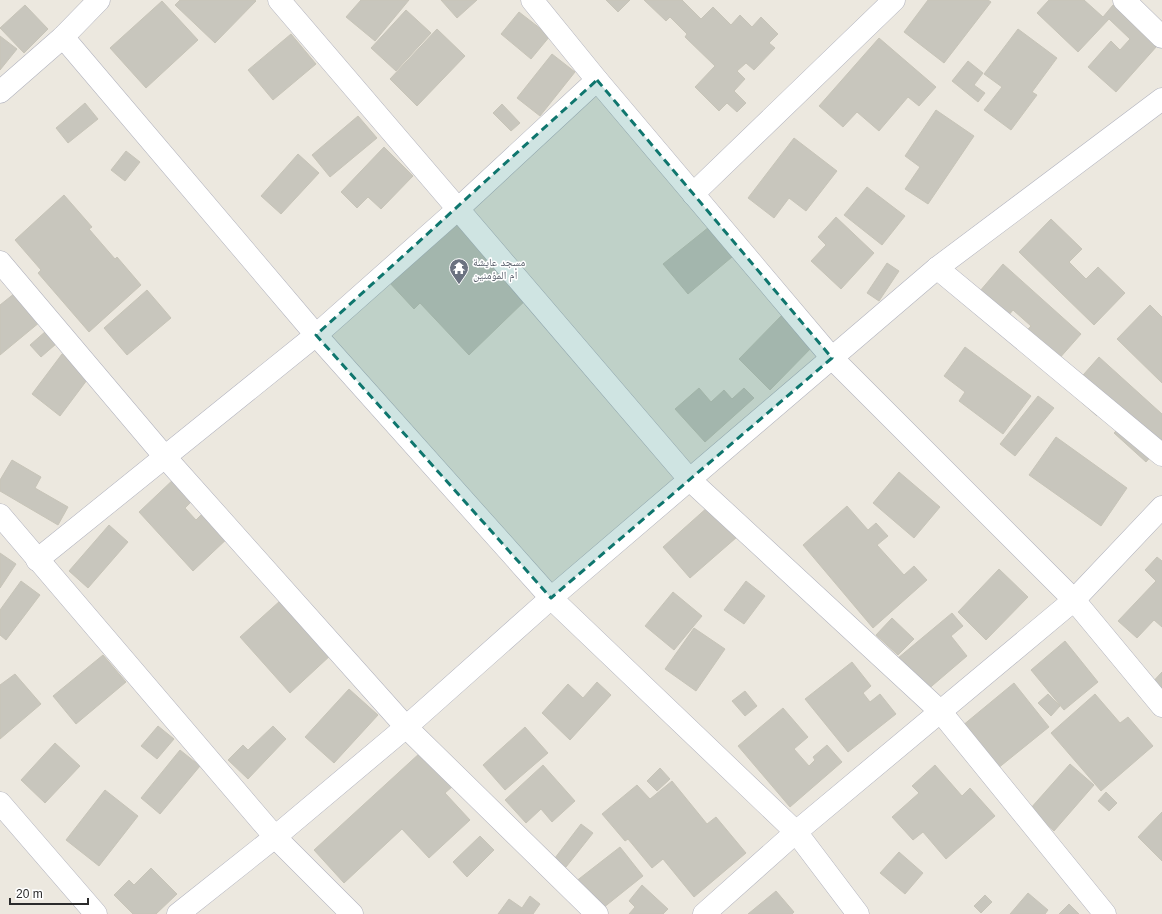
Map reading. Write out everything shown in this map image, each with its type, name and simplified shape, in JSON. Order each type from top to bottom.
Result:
[{"type":"street","points":[[0,92],[63,37],[99,0]]},
{"type":"street","points":[[279,0],[690,480],[940,710],[1105,914]]},
{"type":"street","points":[[532,0],[597,80],[832,358],[1074,600],[1162,706]]},
{"type":"street","points":[[693,194],[894,0]]},
{"type":"street","points":[[1124,0],[1162,37]]},
{"type":"street","points":[[63,37],[316,335],[551,598],[796,832],[858,914]]},
{"type":"street","points":[[37,560],[316,335],[458,209],[597,80]]},
{"type":"street","points":[[178,914],[275,837],[406,727],[551,598],[937,268],[1162,99]]},
{"type":"street","points":[[0,262],[165,457],[406,727],[597,914]]},
{"type":"street","points":[[937,268],[1162,454]]},
{"type":"street","points":[[704,914],[796,832],[940,710],[1074,600],[1162,507]]},
{"type":"street","points":[[0,515],[275,837],[352,914]]},
{"type":"street","points":[[0,803],[96,914]]},
{"type":"highlighted area","points":[[597,80],[832,358],[551,598],[316,335]]},
{"type":"building","points":[[180,0],[256,1],[215,43],[175,5]]},
{"type":"building","points":[[361,0],[409,0],[375,41],[346,17]]},
{"type":"building","points":[[441,0],[477,0],[457,18]]},
{"type":"building","points":[[606,0],[630,0],[618,12]]},
{"type":"building","points":[[644,0],[682,0],[701,19],[713,7],[731,25],[740,15],[752,27],[761,17],[778,34],[769,43],[775,48],[754,70],[746,63],[737,71],[745,79],[734,91],[746,103],[737,112],[727,103],[719,111],[695,87],[715,66],[685,37],[687,34],[670,17],[666,21]]},
{"type":"building","points":[[928,0],[988,0],[991,2],[944,63],[904,32]]},
{"type":"building","points":[[1049,0],[1084,0],[1103,17],[1113,5],[1157,46],[1116,92],[1088,67],[1111,41],[1120,50],[1130,39],[1109,19],[1078,52],[1037,13]]},
{"type":"building","points":[[162,1],[198,40],[146,88],[110,48]]},
{"type":"building","points":[[25,5],[48,29],[24,53],[0,28]]},
{"type":"building","points":[[406,10],[431,33],[396,71],[371,48]]},
{"type":"building","points":[[519,12],[550,36],[531,59],[501,34]]},
{"type":"building","points":[[437,29],[465,56],[417,106],[390,79]]},
{"type":"building","points":[[1018,29],[1057,58],[1032,92],[1037,95],[1011,130],[984,110],[1002,87],[984,74]]},
{"type":"building","points":[[291,34],[316,64],[273,100],[248,70]]},
{"type":"building","points":[[0,36],[17,49],[0,70]]},
{"type":"building","points":[[879,38],[936,87],[919,106],[908,97],[879,131],[857,112],[843,127],[819,106]]},
{"type":"building","points":[[552,54],[575,72],[540,116],[517,98]]},
{"type":"building","points":[[968,61],[983,73],[974,85],[985,93],[978,102],[952,81]]},
{"type":"building","points":[[85,103],[98,119],[68,143],[56,128]]},
{"type":"building","points":[[502,104],[520,123],[511,131],[493,113]]},
{"type":"building","points":[[936,110],[974,136],[928,204],[905,189],[920,167],[905,156]]},
{"type":"building","points":[[358,116],[377,138],[330,177],[312,155]]},
{"type":"building","points":[[794,138],[837,171],[806,211],[789,198],[774,218],[748,198]]},
{"type":"building","points":[[384,147],[413,176],[381,209],[368,197],[357,208],[341,192]]},
{"type":"building","points":[[126,151],[140,162],[125,181],[111,170]]},
{"type":"building","points":[[298,154],[319,173],[281,214],[261,196]]},
{"type":"building","points":[[867,187],[905,216],[882,245],[844,215]]},
{"type":"building","points":[[64,195],[92,227],[89,229],[115,259],[117,257],[141,285],[89,332],[38,273],[41,270],[15,240]]},
{"type":"building","points":[[455,217],[531,295],[469,355],[420,303],[414,309],[388,281]]},
{"type":"building","points":[[836,217],[874,253],[841,289],[811,261],[826,245],[818,237]]},
{"type":"building","points":[[1051,219],[1082,249],[1069,262],[1086,279],[1098,267],[1125,293],[1094,325],[1019,252]]},
{"type":"building","points":[[714,223],[738,252],[688,294],[663,264]]},
{"type":"building","points":[[887,263],[899,271],[879,301],[867,293]]},
{"type":"building","points":[[1003,264],[1081,334],[1050,369],[1018,340],[1031,326],[1013,310],[1002,323],[974,298]]},
{"type":"building","points":[[147,290],[171,318],[127,355],[104,328]]},
{"type":"building","points":[[15,293],[40,322],[0,355],[0,305]]},
{"type":"building","points":[[1150,305],[1162,317],[1162,383],[1117,339]]},
{"type":"building","points":[[785,312],[816,343],[770,390],[739,359]]},
{"type":"building","points":[[46,331],[56,344],[41,357],[30,345]]},
{"type":"building","points":[[965,347],[1031,396],[1003,434],[959,401],[965,392],[944,376]]},
{"type":"building","points":[[62,354],[90,376],[60,416],[32,394]]},
{"type":"building","points":[[1099,357],[1162,414],[1162,444],[1146,462],[1114,433],[1127,420],[1108,403],[1097,416],[1069,391]]},
{"type":"building","points":[[699,388],[711,402],[724,390],[732,399],[744,388],[754,398],[705,442],[675,409]]},
{"type":"building","points":[[1038,396],[1054,408],[1015,456],[1000,444]]},
{"type":"building","points":[[1056,437],[1127,488],[1101,526],[1029,475]]},
{"type":"building","points":[[12,460],[41,477],[35,488],[68,507],[58,525],[0,491],[0,480]]},
{"type":"building","points":[[899,472],[940,507],[914,538],[873,503]]},
{"type":"building","points":[[177,476],[196,497],[185,508],[196,520],[207,509],[231,535],[193,571],[139,512]]},
{"type":"building","points":[[709,506],[737,537],[690,578],[663,547]]},
{"type":"building","points":[[847,506],[868,530],[876,523],[888,536],[877,545],[904,575],[914,566],[927,580],[873,628],[803,545]]},
{"type":"building","points":[[109,525],[128,542],[88,588],[69,571]]},
{"type":"building","points":[[0,553],[16,564],[0,588]]},
{"type":"building","points":[[1157,557],[1162,561],[1162,627],[1154,620],[1137,638],[1118,621],[1156,581],[1145,570]]},
{"type":"building","points":[[999,569],[1028,597],[986,640],[958,612]]},
{"type":"building","points":[[21,581],[40,595],[6,640],[0,635],[0,610]]},
{"type":"building","points":[[746,581],[765,596],[744,624],[724,610]]},
{"type":"building","points":[[673,592],[702,616],[674,650],[645,626]]},
{"type":"building","points":[[281,600],[332,654],[290,693],[240,637]]},
{"type":"building","points":[[952,613],[963,626],[951,636],[967,656],[926,691],[898,658]]},
{"type":"building","points":[[892,618],[914,639],[898,655],[876,635]]},
{"type":"building","points":[[694,628],[725,649],[696,691],[665,669]]},
{"type":"building","points":[[1065,641],[1098,682],[1064,710],[1031,670]]},
{"type":"building","points":[[103,655],[126,682],[76,724],[53,696]]},
{"type":"building","points":[[852,662],[871,686],[863,693],[870,702],[880,694],[896,714],[848,752],[805,699]]},
{"type":"building","points":[[1162,672],[1162,701],[1148,687]]},
{"type":"building","points":[[15,674],[41,704],[0,739],[0,685]]},
{"type":"building","points":[[597,682],[611,695],[570,740],[542,713],[568,684],[583,698]]},
{"type":"building","points":[[1014,683],[1049,727],[997,769],[962,726]]},
{"type":"building","points":[[349,689],[378,715],[334,763],[305,737]]},
{"type":"building","points":[[745,691],[757,706],[745,716],[732,701]]},
{"type":"building","points":[[1048,694],[1060,706],[1051,716],[1038,703]]},
{"type":"building","points":[[1095,694],[1120,723],[1128,717],[1153,746],[1101,791],[1051,733]]},
{"type":"building","points":[[783,708],[808,737],[794,749],[809,766],[815,760],[813,757],[827,745],[842,762],[790,807],[738,746]]},
{"type":"building","points":[[158,726],[174,739],[157,759],[141,746]]},
{"type":"building","points":[[273,726],[286,739],[248,779],[228,760],[243,745],[248,750]]},
{"type":"building","points":[[525,727],[548,753],[505,790],[483,765]]},
{"type":"building","points":[[55,743],[80,766],[45,803],[21,780]]},
{"type":"building","points":[[180,750],[200,766],[160,814],[141,798]]},
{"type":"building","points":[[421,752],[453,786],[445,793],[470,820],[429,858],[402,829],[344,883],[314,850]]},
{"type":"building","points":[[1070,764],[1094,785],[1054,831],[1030,809]]},
{"type":"building","points":[[543,765],[575,801],[552,822],[541,809],[526,823],[505,800]]},
{"type":"building","points":[[935,765],[962,796],[970,788],[995,816],[946,859],[923,832],[913,840],[892,817],[919,793],[912,786]]},
{"type":"building","points":[[660,768],[670,779],[657,791],[647,781]]},
{"type":"building","points":[[672,781],[707,824],[716,817],[746,853],[694,897],[663,859],[652,868],[628,839],[625,841],[602,814],[637,785],[650,799]]},
{"type":"building","points":[[105,790],[138,816],[99,866],[66,840]]},
{"type":"building","points":[[1106,792],[1117,803],[1109,811],[1098,801]]},
{"type":"building","points":[[1162,812],[1162,861],[1138,837]]},
{"type":"building","points":[[581,824],[593,833],[566,867],[555,858]]},
{"type":"building","points":[[480,836],[494,850],[467,877],[453,862]]},
{"type":"building","points":[[620,847],[643,876],[598,912],[575,882]]},
{"type":"building","points":[[899,852],[923,873],[905,894],[880,873]]},
{"type":"building","points":[[151,868],[177,894],[156,914],[133,914],[114,895],[129,880],[134,885]]},
{"type":"building","points":[[642,885],[668,909],[663,914],[629,914],[635,907],[629,901]]},
{"type":"building","points":[[776,891],[794,912],[792,914],[748,914]]},
{"type":"building","points":[[1028,893],[1048,910],[1045,914],[1010,914]]},
{"type":"building","points":[[985,895],[992,902],[981,913],[974,906]]},
{"type":"building","points":[[530,896],[540,904],[533,914],[498,914],[509,899],[522,908]]},
{"type":"building","points":[[1069,904],[1079,914],[1059,914]]},
{"type":"place","name":"مسجد عايشة أم المؤمنين","points":[[459,285]]}]
